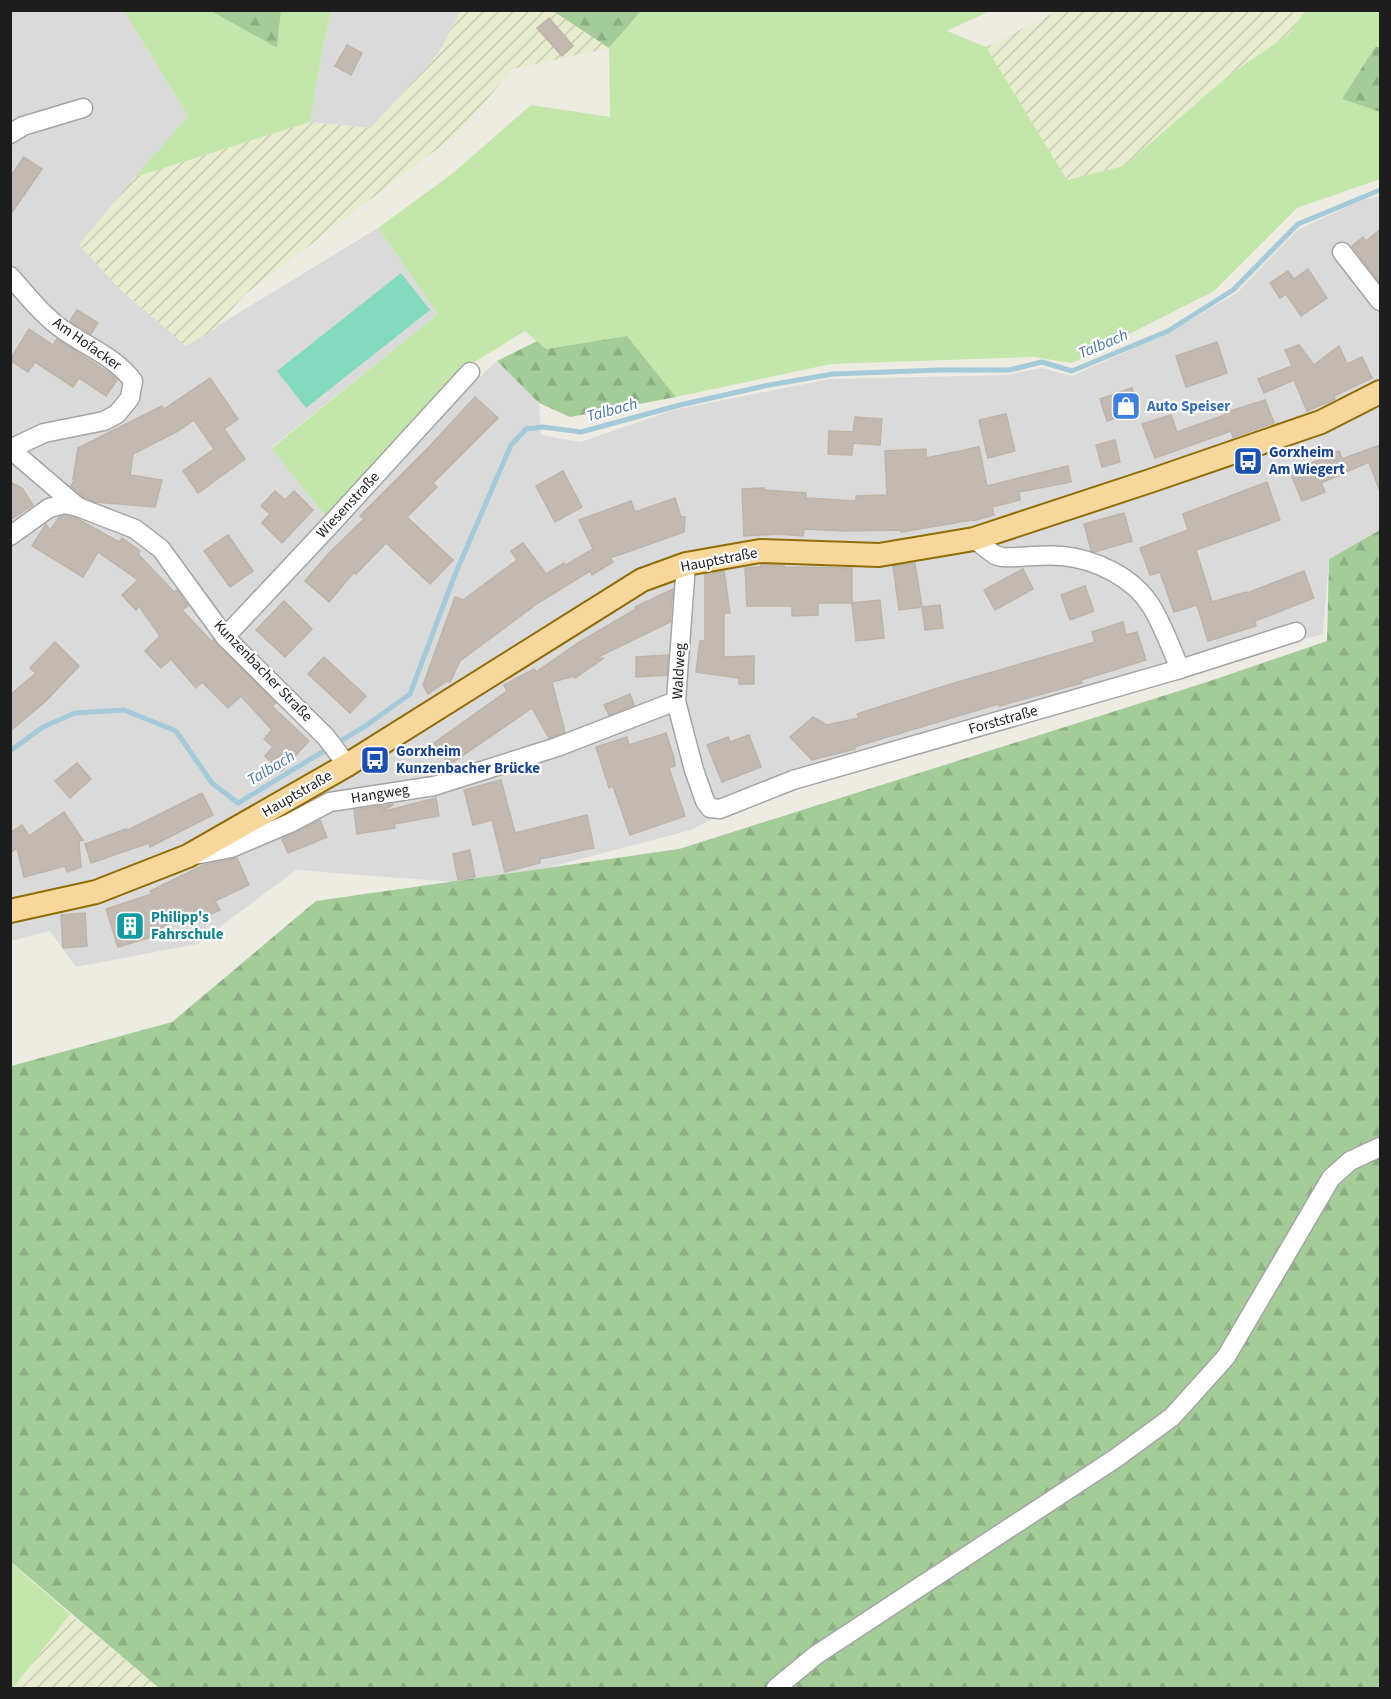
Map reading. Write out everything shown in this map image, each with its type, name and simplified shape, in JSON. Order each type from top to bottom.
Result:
[{"type":"main road","name":"Hauptstraße","points":[[10,911],[96,892],[188,856],[343,759],[642,580],[686,564],[760,551],[879,555],[975,539],[1321,422],[1380,392]]},
{"type":"street","points":[[10,134],[23,126],[83,108]]},
{"type":"street","points":[[1342,252],[1380,301]]},
{"type":"street","name":"Am Hofacker","points":[[10,276],[38,308],[60,328],[125,370],[133,381],[130,398],[117,414],[104,421],[44,433],[10,449]]},
{"type":"street","name":"Wiesenstraße","points":[[225,637],[470,372]]},
{"type":"street","name":"Kunzenbacher Straße","points":[[10,449],[78,507],[135,529],[161,549],[225,637],[326,737],[343,759]]},
{"type":"street","points":[[10,536],[50,508],[64,504],[78,507]]},
{"type":"street","points":[[975,539],[995,555],[1002,557],[1048,555],[1075,558],[1106,568],[1130,583],[1143,594],[1152,607],[1180,669]]},
{"type":"street","name":"Waldweg","points":[[686,564],[676,701],[694,770],[705,801],[710,808]]},
{"type":"street","name":"Forststraße","points":[[710,808],[720,808],[793,780],[1180,669],[1296,632]]},
{"type":"street","name":"Hangweg","points":[[188,856],[231,848],[290,824],[330,802],[434,786],[557,747],[676,701]]},
{"type":"street","points":[[776,1689],[816,1655],[1116,1458],[1172,1417],[1226,1357],[1331,1178],[1350,1161],[1380,1147]]},
{"type":"shaded area","points":[[11,11],[124,11],[188,116],[79,245],[120,289],[186,345],[378,228],[438,314],[272,447],[331,524],[497,361],[539,403],[541,435],[580,442],[674,410],[830,379],[1006,375],[1042,368],[1072,376],[1170,332],[1237,293],[1298,230],[1359,201],[1380,196],[1380,530],[1329,559],[1323,634],[771,789],[691,830],[550,867],[453,882],[296,870],[197,944],[76,967],[50,931],[11,941]]},
{"type":"shaded area","points":[[331,11],[461,11],[438,54],[371,128],[310,122]]},
{"type":"green space","points":[[124,11],[211,11],[277,48],[281,11],[331,11],[310,122],[135,177],[188,116]]},
{"type":"green space","points":[[211,11],[281,11],[277,48]]},
{"type":"green space","points":[[461,11],[553,11],[609,48],[513,69],[457,134],[245,294],[215,329],[186,346],[120,289],[79,245],[135,177],[310,122],[371,128],[438,54]]},
{"type":"green space","points":[[553,11],[641,11],[609,48]]},
{"type":"green space","points":[[641,11],[990,11],[947,31],[986,47],[1067,180],[1124,166],[1228,76],[1289,34],[1305,11],[1380,11],[1380,47],[1375,47],[1342,99],[1380,112],[1380,179],[1297,208],[1214,291],[1072,363],[1033,357],[831,364],[676,397],[627,336],[546,349],[525,331],[460,371],[326,517],[272,448],[438,314],[378,228],[453,173],[531,105],[610,117],[609,48]]},
{"type":"green space","points":[[1058,11],[1305,11],[1289,34],[1228,76],[1124,166],[1067,180],[986,47]]},
{"type":"green space","points":[[1375,47],[1380,47],[1380,112],[1342,99]]},
{"type":"green space","points":[[401,273],[430,310],[306,408],[277,371]]},
{"type":"green space","points":[[627,336],[676,397],[570,417],[539,403],[497,361],[537,341],[546,349]]},
{"type":"green space","points":[[1380,530],[1380,1688],[159,1688],[11,1562],[11,1066],[172,1022],[316,901],[679,849],[1207,682],[1327,641],[1329,559]]},
{"type":"green space","points":[[10,1562],[70,1614],[13,1688],[10,1688]]},
{"type":"green space","points":[[70,1614],[159,1688],[13,1688]]},
{"type":"building","points":[[549,18],[573,46],[562,56],[537,28]]},
{"type":"building","points":[[347,45],[362,53],[351,75],[335,66]]},
{"type":"building","points":[[24,157],[42,169],[10,215],[10,177]]},
{"type":"building","points":[[1380,230],[1380,283],[1352,246],[1363,237],[1366,241]]},
{"type":"building","points":[[1308,269],[1327,298],[1301,316],[1286,294],[1280,298],[1270,283],[1288,271],[1294,279]]},
{"type":"building","points":[[77,310],[98,323],[91,334],[70,321]]},
{"type":"building","points":[[29,329],[53,345],[57,339],[111,374],[117,380],[106,396],[79,378],[73,387],[35,362],[28,372],[10,360]]},
{"type":"building","points":[[1217,342],[1227,373],[1186,387],[1176,356]]},
{"type":"building","points":[[1299,345],[1314,365],[1339,346],[1347,364],[1362,357],[1372,378],[1334,396],[1335,399],[1307,411],[1294,380],[1264,393],[1258,379],[1292,366],[1285,350]]},
{"type":"building","points":[[210,378],[238,419],[224,429],[245,459],[198,493],[183,471],[214,449],[194,420],[178,431],[133,454],[130,475],[162,480],[155,507],[95,502],[84,497],[71,486],[76,477],[73,479],[78,448],[162,406],[164,409]]},
{"type":"building","points":[[1132,388],[1139,410],[1107,421],[1100,399]]},
{"type":"building","points":[[475,397],[498,418],[433,483],[437,487],[407,517],[453,560],[430,584],[386,543],[356,574],[354,572],[329,602],[305,581],[327,555],[364,519],[360,516]]},
{"type":"building","points":[[1265,400],[1274,423],[1233,437],[1231,431],[1155,458],[1142,424],[1171,415],[1177,432]]},
{"type":"building","points":[[1006,414],[1015,451],[988,458],[979,420]]},
{"type":"building","points":[[855,417],[882,419],[880,445],[853,443],[852,455],[828,454],[829,431],[853,432]]},
{"type":"building","points":[[1115,440],[1120,462],[1102,467],[1096,445]]},
{"type":"building","points":[[1380,445],[1380,489],[1369,462],[1321,483],[1325,492],[1302,501],[1290,472],[1339,451],[1342,459]]},
{"type":"building","points":[[979,447],[987,486],[1068,466],[1071,482],[1019,492],[1020,500],[992,507],[994,515],[973,521],[901,532],[901,530],[804,529],[803,536],[778,534],[744,536],[742,489],[764,488],[764,490],[806,493],[806,498],[856,501],[856,496],[887,495],[885,451],[926,449],[926,458]]},
{"type":"building","points":[[563,471],[582,507],[555,522],[536,486]]},
{"type":"building","points":[[10,482],[22,488],[33,505],[10,520]]},
{"type":"building","points":[[1267,482],[1280,520],[1196,550],[1212,602],[1247,593],[1304,571],[1314,598],[1255,621],[1256,626],[1208,641],[1197,605],[1174,612],[1160,572],[1150,575],[1140,548],[1188,530],[1183,514]]},
{"type":"building","points":[[275,491],[285,500],[294,491],[313,510],[282,543],[262,523],[270,514],[261,506]]},
{"type":"building","points":[[675,498],[681,517],[685,517],[684,532],[610,558],[613,562],[592,575],[590,571],[538,603],[460,661],[450,682],[447,681],[428,694],[423,685],[455,597],[463,600],[517,560],[511,551],[523,543],[546,574],[593,549],[579,520],[631,501],[635,512]]},
{"type":"building","points":[[1124,513],[1132,541],[1095,552],[1091,550],[1084,524]]},
{"type":"building","points":[[59,517],[76,518],[119,542],[122,538],[140,551],[138,554],[174,592],[177,590],[188,606],[182,610],[276,703],[272,706],[309,741],[281,771],[265,756],[273,747],[264,739],[272,730],[241,696],[228,708],[202,682],[196,688],[171,659],[161,668],[145,651],[160,636],[139,606],[136,610],[122,595],[138,580],[98,552],[83,577],[32,546],[46,524],[50,531]]},
{"type":"building","points":[[228,535],[253,571],[230,587],[204,551]]},
{"type":"building","points":[[915,563],[922,607],[899,610],[893,566]]},
{"type":"building","points":[[761,565],[852,568],[852,603],[818,603],[818,615],[792,616],[792,606],[747,606],[745,568],[761,567]]},
{"type":"building","points":[[1023,569],[1033,589],[995,610],[984,590]]},
{"type":"building","points":[[724,571],[730,613],[724,613],[724,657],[754,656],[754,684],[739,684],[739,678],[696,672],[700,641],[705,641],[705,574]]},
{"type":"building","points":[[1085,586],[1094,611],[1070,620],[1061,595]]},
{"type":"building","points":[[673,589],[670,622],[594,659],[604,658],[575,678],[575,676],[552,682],[565,732],[549,738],[532,708],[449,765],[434,743],[507,691],[504,685],[534,669],[536,672],[578,643],[636,609],[635,607]]},
{"type":"building","points":[[880,600],[884,638],[856,641],[852,603]]},
{"type":"building","points":[[284,601],[312,629],[285,657],[256,630]]},
{"type":"building","points":[[940,605],[943,628],[925,630],[922,607]]},
{"type":"building","points":[[1123,622],[1126,635],[1137,632],[1146,660],[1081,680],[1082,683],[999,706],[998,704],[854,747],[855,749],[812,760],[790,737],[813,717],[827,725],[859,718],[857,714],[1095,642],[1092,632]]},
{"type":"building","points":[[55,642],[79,666],[45,702],[10,731],[10,695],[36,673],[30,668]]},
{"type":"building","points":[[668,655],[667,675],[636,677],[636,657]]},
{"type":"building","points":[[324,657],[366,696],[350,713],[308,674]]},
{"type":"building","points":[[630,694],[634,705],[609,715],[604,705]]},
{"type":"building","points":[[666,733],[675,766],[669,768],[685,816],[630,835],[613,786],[609,788],[596,747],[627,737],[629,745]]},
{"type":"building","points":[[749,735],[761,767],[722,782],[707,745],[728,737],[730,742]]},
{"type":"building","points":[[77,763],[91,779],[70,798],[55,781]]},
{"type":"building","points":[[501,780],[515,833],[587,815],[594,848],[540,859],[540,863],[505,872],[492,820],[473,825],[464,790]]},
{"type":"building","points":[[202,793],[213,815],[150,847],[149,843],[91,863],[85,844],[126,829],[126,831]]},
{"type":"building","points":[[436,798],[439,816],[394,824],[395,828],[357,834],[354,810],[394,804],[381,812]]},
{"type":"building","points":[[64,812],[83,840],[79,841],[81,867],[67,872],[65,866],[24,877],[17,848],[10,853],[10,833],[22,825],[29,836]]},
{"type":"building","points":[[320,820],[327,837],[288,853],[282,839]]},
{"type":"building","points":[[470,850],[475,877],[458,880],[453,854]]},
{"type":"building","points":[[237,858],[249,885],[215,901],[220,910],[197,921],[192,911],[150,934],[151,937],[118,947],[106,909],[152,894],[150,891],[204,865]]},
{"type":"building","points":[[85,913],[87,946],[63,948],[61,915]]},
{"type":"waterway","name":"Talbach","points":[[10,751],[43,727],[75,713],[124,710],[176,731],[212,783],[238,803],[367,725],[410,694],[454,577],[511,445],[526,429],[543,427],[581,432],[680,405],[769,385],[833,374],[1009,370],[1042,362],[1072,371],[1168,331],[1233,290],[1298,224],[1380,190]]},
{"type":"place","name":"Auto Speiser","points":[[1126,406]]},
{"type":"place","name":"Gorxheim Am Wiegert","points":[[1248,461]]},
{"type":"place","name":"Gorxheim Kunzenbacher Brücke","points":[[375,760]]},
{"type":"place","name":"Philipp's Fahrschule","points":[[130,926]]}]
